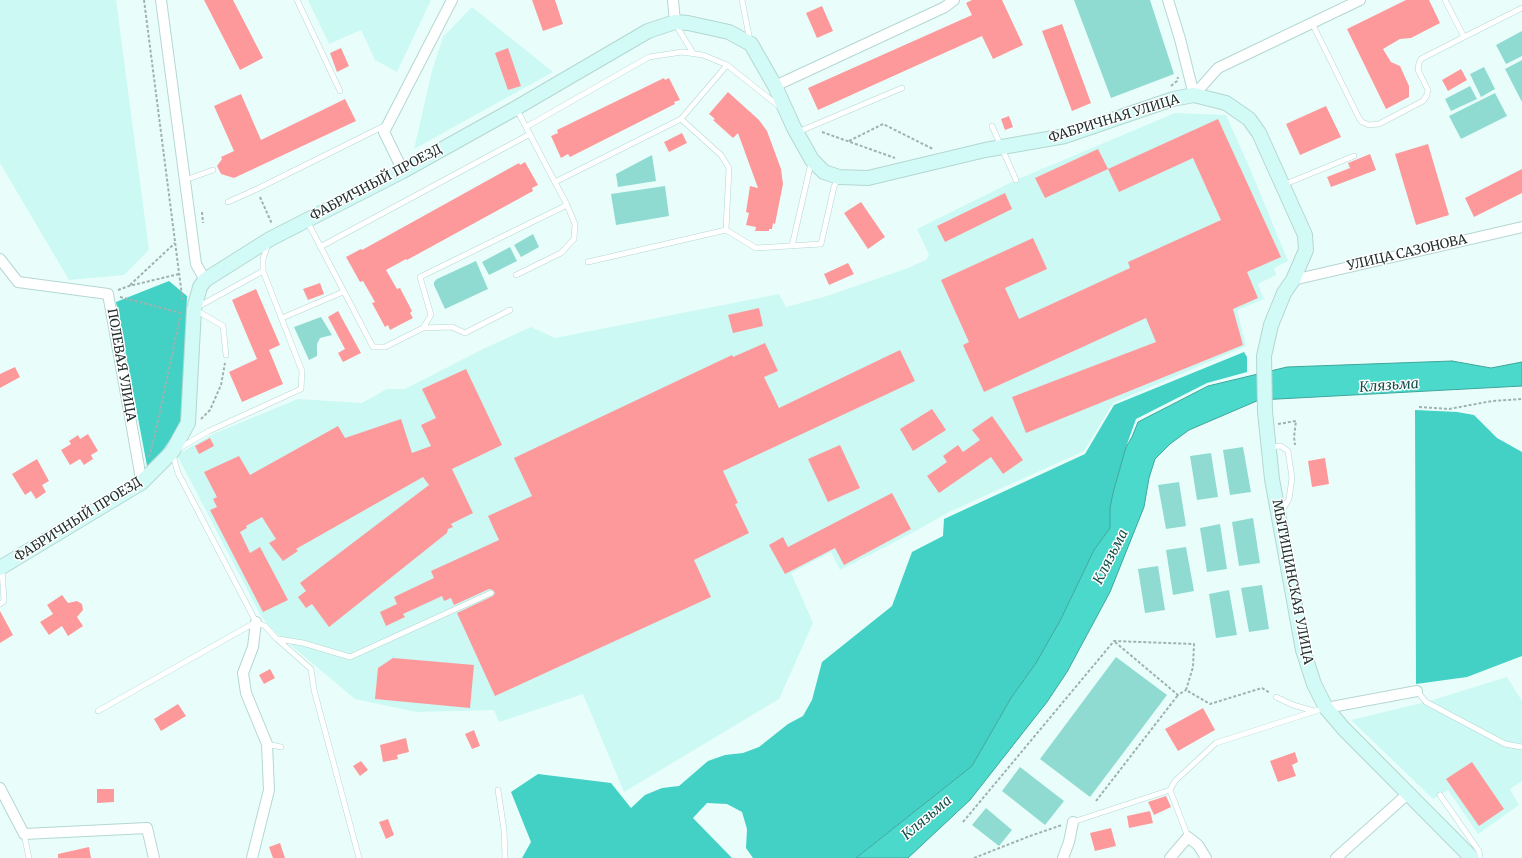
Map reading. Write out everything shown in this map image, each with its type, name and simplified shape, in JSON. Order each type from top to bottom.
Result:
[{"type":"street","points":[[161,0],[196,264],[205,280]]},
{"type":"street","points":[[403,171],[384,132],[452,0]]},
{"type":"street","points":[[673,0],[675,22]]},
{"type":"street","points":[[776,86],[945,7],[954,0]]},
{"type":"street","points":[[1194,95],[1218,68],[1360,0]]},
{"type":"street","points":[[1170,1],[1194,95]]},
{"type":"street","name":"ФАБРИЧНЫЙ ПРОЕЗД","points":[[1,568],[141,483],[172,452],[188,423],[185,310],[205,280],[272,234],[306,220],[403,171],[516,108],[648,31],[675,22],[688,23],[729,32],[751,44]]},
{"type":"street","points":[[751,44],[776,86],[787,112],[803,130],[812,160],[824,172],[839,177]]},
{"type":"street","name":"ФАБРИЧНАЯ УЛИЦА","points":[[839,177],[868,178],[985,150],[1065,136],[1173,99],[1194,95],[1226,103],[1249,119],[1259,133],[1305,235],[1306,250],[1293,280],[1284,293],[1271,325],[1264,356],[1265,412]]},
{"type":"street","name":"УЛИЦА САЗОНОВА","points":[[1293,280],[1522,227]]},
{"type":"street","name":"ПОЛЕВАЯ УЛИЦА","points":[[0,259],[18,282],[108,294],[140,467],[141,483]]},
{"type":"street","name":"МЫТИЩИНСКАЯ УЛИЦА","points":[[1265,412],[1268,447],[1278,516],[1303,650],[1320,709],[1344,729],[1472,858]]},
{"type":"street","points":[[252,858],[269,790],[267,744],[246,693],[243,673],[254,647],[256,622]]},
{"type":"street","points":[[1320,709],[1417,692]]},
{"type":"street","points":[[0,788],[24,834],[147,828],[154,858]]},
{"type":"street","points":[[1336,858],[1402,799],[1407,792]]},
{"type":"street","points":[[1063,858],[1069,842],[1072,822]]},
{"type":"street","points":[[1170,858],[1188,837],[1198,845],[1206,858]]},
{"type":"lane","points":[[297,0],[340,91]]},
{"type":"lane","points":[[742,0],[751,44]]},
{"type":"lane","points":[[1445,0],[1464,37]]},
{"type":"lane","points":[[1312,23],[1359,118],[1362,122],[1369,125],[1379,124],[1423,101],[1428,90],[1418,70],[1421,59],[1522,8]]},
{"type":"lane","points":[[675,22],[693,53]]},
{"type":"lane","points":[[526,127],[649,57],[682,52],[703,55],[727,65],[787,112]]},
{"type":"lane","points":[[555,182],[681,119],[727,65]]},
{"type":"lane","points":[[803,130],[902,88]]},
{"type":"lane","points":[[516,108],[567,205],[575,224],[574,239],[561,253],[516,275]]},
{"type":"lane","points":[[681,119],[721,155],[729,168],[726,230]]},
{"type":"lane","points":[[992,126],[1016,180]]},
{"type":"lane","points":[[228,202],[382,127]]},
{"type":"lane","points":[[320,248],[530,134]]},
{"type":"lane","points":[[1282,185],[1354,156]]},
{"type":"lane","points":[[792,246],[812,160]]},
{"type":"lane","points":[[185,180],[213,170]]},
{"type":"lane","points":[[588,262],[726,230],[756,248],[821,244],[834,187],[839,177]]},
{"type":"lane","points":[[423,328],[431,315],[420,276],[567,205]]},
{"type":"lane","points":[[306,220],[373,347],[385,347],[423,328],[452,327],[465,332],[510,310]]},
{"type":"lane","points":[[272,234],[263,258],[263,271],[302,371],[301,389],[209,431],[172,452],[178,473],[256,622],[265,626],[310,669],[314,690],[359,858]]},
{"type":"lane","points":[[185,310],[263,271]]},
{"type":"lane","points":[[282,318],[343,292]]},
{"type":"lane","points":[[185,310],[223,326],[226,355]]},
{"type":"lane","points":[[1268,447],[1281,446],[1288,451],[1292,478],[1289,499],[1278,516]]},
{"type":"lane","points":[[0,604],[4,601],[1,568]]},
{"type":"lane","points":[[277,639],[304,643],[350,657],[491,593]]},
{"type":"lane","points":[[98,711],[256,622]]},
{"type":"lane","points":[[1417,692],[1426,702],[1505,744],[1522,747]]},
{"type":"lane","points":[[1276,697],[1293,704],[1320,709]]},
{"type":"lane","points":[[1072,822],[1170,790],[1175,781],[1216,743],[1320,709]]},
{"type":"lane","points":[[267,744],[281,747]]},
{"type":"lane","points":[[498,790],[504,830],[506,858]]},
{"type":"lane","points":[[1170,790],[1188,837]]},
{"type":"lane","points":[[1440,795],[1479,851],[1480,858]]},
{"type":"lane","points":[[24,834],[29,858]]},
{"type":"path","points":[[144,0],[182,301]]},
{"type":"path","points":[[1168,88],[1177,81],[1179,73]]},
{"type":"path","points":[[848,141],[883,124],[934,150]]},
{"type":"path","points":[[803,130],[848,141],[896,159]]},
{"type":"path","points":[[257,189],[272,234]]},
{"type":"path","points":[[129,286],[175,243]]},
{"type":"path","points":[[108,294],[129,286],[179,274]]},
{"type":"path","points":[[108,294],[185,310],[156,430]]},
{"type":"path","points":[[199,421],[210,410],[221,385],[226,355]]},
{"type":"path","points":[[1419,407],[1449,409],[1522,399]]},
{"type":"path","points":[[1273,424],[1296,422]]},
{"type":"path","points":[[1096,801],[1178,695],[1186,690],[1193,667],[1194,644],[1114,641]]},
{"type":"path","points":[[1114,641],[1178,695]]},
{"type":"path","points":[[963,822],[1114,641]]},
{"type":"path","points":[[1186,690],[1210,704],[1262,688],[1276,697]]},
{"type":"path","points":[[974,858],[1030,836],[1072,822]]},
{"type":"shaded area","points":[[0,0],[116,0],[149,250],[124,275],[69,280],[0,163]]},
{"type":"shaded area","points":[[308,0],[431,0],[397,72],[375,60],[361,30],[329,44]]},
{"type":"shaded area","points":[[1074,0],[1150,0],[1174,74],[1111,98]]},
{"type":"shaded area","points":[[472,7],[553,72],[414,149],[432,71],[443,37]]},
{"type":"shaded area","points":[[1522,31],[1522,56],[1506,64],[1496,45]]},
{"type":"shaded area","points":[[1522,60],[1522,102],[1505,69]]},
{"type":"shaded area","points":[[1484,67],[1495,89],[1481,97],[1470,74]]},
{"type":"shaded area","points":[[1470,86],[1477,99],[1451,111],[1445,99]]},
{"type":"shaded area","points":[[1495,93],[1507,116],[1461,139],[1449,116]]},
{"type":"shaded area","points":[[1175,113],[1226,115],[1288,261],[1274,268],[1276,275],[1258,284],[1264,299],[1237,310],[1246,346],[1113,403],[1084,451],[949,512],[840,570],[831,552],[791,573],[813,623],[779,699],[624,792],[583,694],[499,722],[494,710],[417,712],[355,699],[275,632],[261,616],[177,455],[213,434],[298,399],[362,403],[387,389],[405,389],[483,349],[531,327],[555,338],[779,294],[786,307],[827,296],[908,268],[926,260],[929,255],[917,229],[1016,180]]},
{"type":"shaded area","points":[[652,155],[656,181],[618,187],[616,174]]},
{"type":"shaded area","points":[[665,186],[669,216],[616,225],[611,194]]},
{"type":"shaded area","points":[[533,234],[539,247],[521,257],[514,245]]},
{"type":"shaded area","points":[[510,247],[517,261],[489,275],[482,262]]},
{"type":"shaded area","points":[[476,261],[488,289],[445,309],[434,282],[437,279]]},
{"type":"shaded area","points":[[169,281],[187,296],[182,423],[148,471],[116,302]]},
{"type":"shaded area","points":[[321,317],[332,335],[320,338],[317,344],[317,356],[309,360],[294,327]]},
{"type":"shaded area","points":[[1244,352],[1247,357],[1247,372],[1207,383],[1136,419],[1126,447],[1113,493],[1110,508],[1110,528],[1094,550],[1061,619],[1036,663],[1011,698],[972,766],[856,858],[753,858],[746,848],[747,829],[742,812],[727,804],[707,803],[693,818],[732,858],[522,858],[531,842],[511,792],[538,774],[611,783],[631,808],[645,795],[662,788],[679,786],[708,761],[725,755],[743,753],[759,747],[788,724],[803,716],[812,700],[822,662],[892,606],[912,552],[943,536],[944,519],[1085,454],[1114,405]]},
{"type":"shaded area","points":[[1415,410],[1457,412],[1474,415],[1497,438],[1522,452],[1522,656],[1467,677],[1416,684]]},
{"type":"shaded area","points":[[1243,447],[1251,492],[1230,495],[1223,450]]},
{"type":"shaded area","points":[[1211,453],[1218,497],[1197,500],[1190,456]]},
{"type":"shaded area","points":[[1179,482],[1186,526],[1166,529],[1158,485]]},
{"type":"shaded area","points":[[1253,518],[1260,563],[1239,566],[1232,522]]},
{"type":"shaded area","points":[[1220,524],[1227,569],[1207,572],[1200,528]]},
{"type":"shaded area","points":[[1186,547],[1194,591],[1173,595],[1166,550]]},
{"type":"shaded area","points":[[1158,566],[1165,610],[1145,613],[1138,569]]},
{"type":"shaded area","points":[[1262,585],[1269,629],[1249,632],[1241,588]]},
{"type":"shaded area","points":[[1229,590],[1237,635],[1216,638],[1209,594]]},
{"type":"shaded area","points":[[1116,657],[1167,695],[1090,797],[1040,759]]},
{"type":"shaded area","points":[[1507,677],[1522,701],[1522,781],[1510,789],[1519,805],[1478,834],[1448,790],[1433,799],[1351,720],[1426,702]]},
{"type":"shaded area","points":[[1020,767],[1064,801],[1045,825],[1002,791]]},
{"type":"shaded area","points":[[986,808],[1012,830],[999,846],[972,825]]},
{"type":"water","name":"Клязьма","points":[[1452,361],[1491,368],[1522,362],[1522,386],[1259,400],[1189,430],[1170,444],[1155,459],[1149,478],[1144,507],[1110,592],[1067,672],[1047,702],[970,800],[908,858],[856,858],[972,766],[1011,698],[1036,663],[1061,619],[1094,550],[1110,528],[1110,508],[1113,493],[1126,447],[1138,422],[1208,386],[1287,367]]},
{"type":"building","points":[[204,0],[233,0],[263,58],[240,70]]},
{"type":"building","points":[[532,0],[555,0],[563,24],[543,31]]},
{"type":"building","points":[[972,0],[1002,0],[1023,45],[993,59],[982,36],[818,110],[808,88],[972,15],[966,3]]},
{"type":"building","points":[[1406,0],[1429,0],[1440,23],[1411,38],[1400,39],[1383,49],[1391,62],[1400,66],[1409,86],[1409,97],[1386,109],[1347,29]]},
{"type":"building","points":[[822,6],[833,31],[817,38],[806,13]]},
{"type":"building","points":[[1062,24],[1091,103],[1072,111],[1042,31]]},
{"type":"building","points":[[341,48],[349,66],[337,72],[330,53]]},
{"type":"building","points":[[508,48],[521,86],[508,90],[495,53]]},
{"type":"building","points":[[1461,69],[1467,80],[1448,91],[1442,80]]},
{"type":"building","points":[[664,78],[665,80],[669,78],[680,100],[674,102],[675,104],[570,157],[568,154],[561,158],[551,136],[558,133],[557,130]]},
{"type":"building","points":[[728,92],[759,120],[767,131],[781,169],[783,184],[775,224],[773,223],[772,229],[769,229],[769,231],[755,231],[756,227],[746,225],[749,213],[746,212],[750,186],[758,188],[738,133],[733,138],[713,120],[715,119],[709,114]]},
{"type":"building","points":[[241,94],[261,140],[345,99],[356,121],[234,178],[221,174],[217,166],[222,159],[221,157],[234,151],[214,106]]},
{"type":"building","points":[[1326,106],[1341,137],[1300,155],[1286,124]]},
{"type":"building","points":[[1009,116],[1013,127],[1005,130],[1001,119]]},
{"type":"building","points":[[1218,119],[1281,257],[1247,272],[1258,298],[1233,309],[1243,345],[1026,433],[1012,397],[1156,342],[1146,318],[984,392],[963,345],[969,342],[941,280],[1033,238],[1047,269],[1005,288],[1019,319],[1130,268],[1128,262],[1221,220],[1193,158],[1119,192],[1108,169]]},
{"type":"building","points":[[682,133],[687,143],[669,152],[664,142]]},
{"type":"building","points":[[1428,144],[1449,215],[1416,225],[1395,154]]},
{"type":"building","points":[[1098,149],[1108,169],[1045,198],[1035,178]]},
{"type":"building","points":[[1370,154],[1376,170],[1331,187],[1327,177],[1350,168],[1348,163]]},
{"type":"building","points":[[525,162],[538,185],[532,188],[533,191],[386,270],[397,289],[400,288],[412,311],[410,313],[413,318],[390,330],[388,325],[385,327],[372,303],[375,302],[363,281],[360,282],[346,257],[361,249],[362,250],[519,163],[520,165]]},
{"type":"building","points":[[1522,169],[1522,193],[1474,217],[1465,198]]},
{"type":"building","points":[[1005,193],[1012,209],[945,242],[937,226]]},
{"type":"building","points":[[861,202],[885,237],[868,249],[844,213]]},
{"type":"building","points":[[848,263],[854,274],[829,285],[824,274]]},
{"type":"building","points":[[320,283],[324,294],[308,300],[303,289]]},
{"type":"building","points":[[256,289],[280,345],[269,350],[283,384],[242,402],[229,372],[257,359],[232,300]]},
{"type":"building","points":[[759,308],[763,326],[733,333],[728,315]]},
{"type":"building","points":[[338,311],[361,353],[343,362],[338,353],[345,349],[328,317]]},
{"type":"building","points":[[765,343],[778,371],[764,377],[779,408],[900,350],[915,381],[723,471],[738,503],[735,504],[749,533],[694,560],[711,597],[495,696],[457,613],[493,596],[495,593],[493,590],[489,589],[454,605],[451,598],[444,601],[442,596],[403,614],[405,617],[386,626],[380,612],[397,604],[394,597],[434,578],[431,571],[499,540],[488,516],[532,496],[514,458],[732,355],[733,357]]},
{"type":"building","points":[[15,367],[20,377],[0,388],[0,374]]},
{"type":"building","points":[[466,369],[502,445],[452,469],[473,513],[451,524],[453,527],[448,529],[447,533],[329,627],[312,604],[306,608],[298,597],[306,591],[300,583],[429,485],[423,477],[296,549],[298,551],[283,561],[269,543],[276,539],[262,517],[246,526],[247,528],[240,532],[250,553],[260,547],[288,600],[263,612],[210,510],[217,507],[213,499],[217,497],[204,472],[239,456],[250,475],[338,426],[345,438],[401,419],[412,453],[431,446],[421,425],[436,418],[422,389]]},
{"type":"building","points":[[932,409],[946,430],[913,451],[900,429]]},
{"type":"building","points":[[992,416],[1023,460],[1003,474],[991,457],[939,493],[927,476],[947,462],[943,456],[958,445],[963,452],[980,440],[972,430]]},
{"type":"building","points":[[88,434],[98,451],[91,455],[93,459],[84,465],[80,459],[70,465],[61,450],[71,444],[69,441],[78,435],[80,439]]},
{"type":"building","points":[[210,438],[214,446],[199,454],[195,446]]},
{"type":"building","points":[[840,445],[860,488],[828,502],[808,459]]},
{"type":"building","points":[[1325,458],[1329,484],[1312,487],[1308,461]]},
{"type":"building","points":[[37,459],[49,481],[42,485],[46,492],[36,499],[31,491],[25,495],[12,474]]},
{"type":"building","points":[[892,493],[911,529],[844,565],[835,548],[785,574],[769,545],[783,537],[788,547]]},
{"type":"building","points":[[62,595],[68,603],[77,601],[82,604],[83,610],[77,617],[83,626],[68,636],[62,626],[49,635],[40,622],[53,614],[47,605]]},
{"type":"building","points":[[0,611],[13,635],[0,643]]},
{"type":"building","points":[[393,658],[474,665],[470,708],[375,699],[378,668]]},
{"type":"building","points":[[270,669],[275,678],[264,684],[259,675]]},
{"type":"building","points":[[178,704],[186,716],[161,731],[154,719]]},
{"type":"building","points":[[1203,708],[1215,730],[1178,751],[1165,729]]},
{"type":"building","points":[[474,730],[480,746],[472,749],[465,734]]},
{"type":"building","points":[[406,738],[409,752],[397,755],[398,759],[383,762],[380,745]]},
{"type":"building","points":[[1295,752],[1298,762],[1292,765],[1296,776],[1278,782],[1270,761]]},
{"type":"building","points":[[361,761],[368,770],[360,776],[353,766]]},
{"type":"building","points":[[1472,762],[1504,809],[1479,826],[1446,779]]},
{"type":"building","points":[[97,789],[114,789],[114,802],[97,803]]},
{"type":"building","points":[[1166,796],[1171,807],[1154,815],[1148,802]]},
{"type":"building","points":[[1150,811],[1153,823],[1129,828],[1127,816]]},
{"type":"building","points":[[388,819],[394,835],[386,839],[379,822]]},
{"type":"building","points":[[1111,828],[1116,846],[1095,851],[1090,833]]},
{"type":"building","points":[[280,843],[285,858],[273,858],[269,847]]},
{"type":"building","points":[[89,847],[91,858],[58,858],[58,854]]}]
